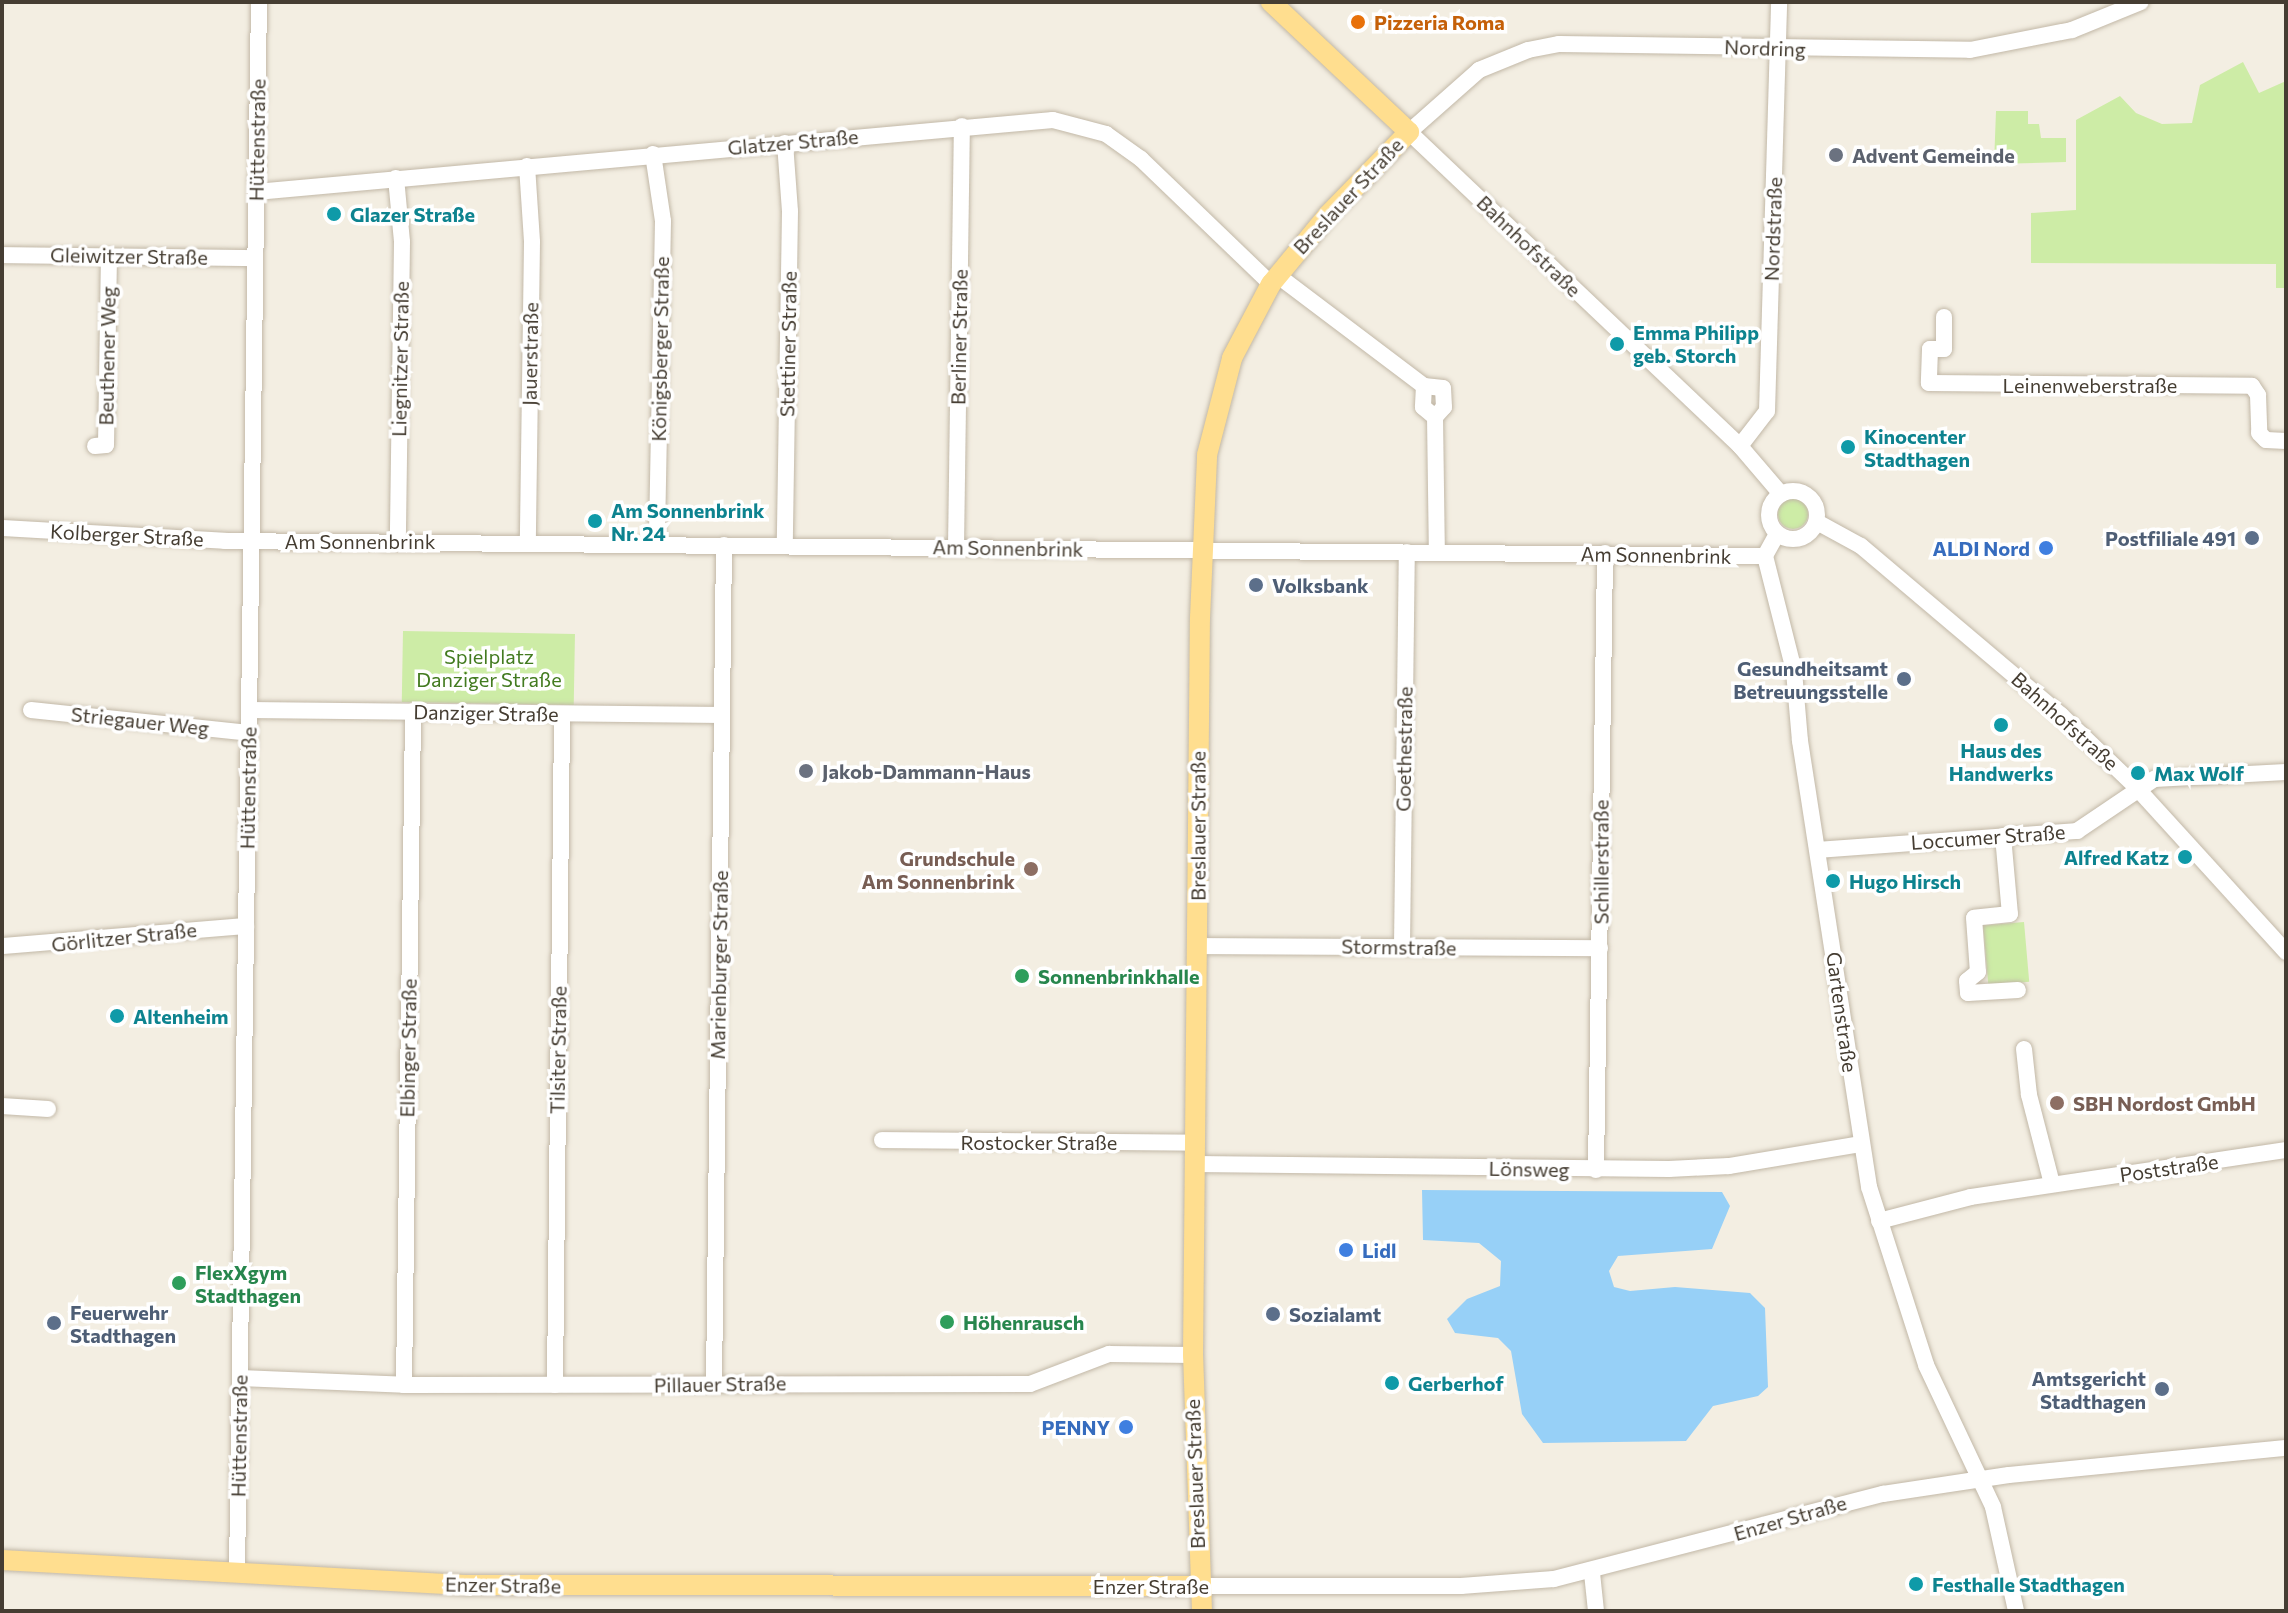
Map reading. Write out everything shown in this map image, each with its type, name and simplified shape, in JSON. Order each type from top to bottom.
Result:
[{"type":"main road","name":"Bahnhofstraße","points":[[1271,2],[1409,132]]},
{"type":"main road","name":"Breslauer Straße","points":[[1202,1611],[1193,1355],[1201,550],[1216,404],[1232,358],[1274,279],[1409,132]]},
{"type":"main road","name":"Enzer Straße","points":[[2,1560],[468,1585],[1200,1586]]},
{"type":"street","name":"Hüttenstraße","points":[[237,1574],[259,2]]},
{"type":"street","name":"Nordstraße","points":[[1740,446],[1767,411],[1779,2]]},
{"type":"street","name":"Nordring","points":[[1409,132],[1479,70],[1528,50],[1591,42],[1914,52],[2004,46],[2072,30],[2141,2]]},
{"type":"street","name":"Glatzer Straße","points":[[256,192],[962,126],[1053,120],[1106,134],[1141,159],[1274,279],[1424,386],[1423,407],[1435,417],[1437,552]]},
{"type":"street","name":"Berliner Straße","points":[[956,548],[962,126]]},
{"type":"street","name":"Bahnhofstraße","points":[[1409,132],[1740,446],[1781,494]]},
{"type":"street","name":"Stettiner Straße","points":[[785,143],[790,211],[785,546]]},
{"type":"street","name":"Königsberger Straße","points":[[653,154],[663,221],[657,544]]},
{"type":"street","name":"Jauerstraße","points":[[527,166],[532,242],[528,543]]},
{"type":"street","name":"Liegnitzer Straße","points":[[396,178],[402,242],[398,541]]},
{"type":"street","name":"Gleiwitzer Straße","points":[[2,255],[255,258]]},
{"type":"street","name":"Beuthener Weg","points":[[95,446],[106,445],[109,256]]},
{"type":"street","name":"Leinenweberstraße","points":[[1944,317],[1944,349],[1930,349],[1929,383],[2252,386],[2258,395],[2259,433],[2266,440],[2286,441]]},
{"type":"street","points":[[1765,556],[1777,534],[1769,513],[1781,494],[1805,494],[1816,506],[1817,522],[1800,539],[1777,534]]},
{"type":"street","name":"Bahnhofstraße","points":[[1817,522],[1861,546],[2136,787],[2286,952]]},
{"type":"street","name":"Kolberger Straße","points":[[2,528],[251,540]]},
{"type":"street","name":"Am Sonnenbrink","points":[[251,540],[1765,556]]},
{"type":"street","name":"Marienburger Straße","points":[[714,1385],[724,545]]},
{"type":"street","name":"Goethestraße","points":[[1402,947],[1407,552]]},
{"type":"street","name":"Schillerstraße","points":[[1596,1170],[1605,553]]},
{"type":"street","name":"Gartenstraße","points":[[1765,556],[1794,671],[1861,1144],[1879,1221],[1926,1365],[1980,1478],[2005,1545],[2016,1611]]},
{"type":"street","name":"Striegauer Weg","points":[[31,710],[249,733]]},
{"type":"street","name":"Danziger Straße","points":[[249,710],[722,715]]},
{"type":"street","name":"Elbinger Straße","points":[[404,1385],[413,711]]},
{"type":"street","name":"Tilsiter Straße","points":[[555,1385],[562,714]]},
{"type":"street","name":"Loccumer Straße","points":[[1818,850],[2077,831],[2101,818],[2136,787],[2154,779],[2286,772]]},
{"type":"street","points":[[2003,836],[2010,914],[1974,918],[1978,972],[1967,981],[1968,993],[2018,990]]},
{"type":"street","name":"Görlitzer Straße","points":[[2,946],[246,926]]},
{"type":"street","name":"Stormstraße","points":[[1197,946],[1600,948]]},
{"type":"street","points":[[2024,1049],[2029,1095],[2052,1184]]},
{"type":"street","points":[[2,1106],[48,1109]]},
{"type":"street","name":"Rostocker Straße","points":[[882,1140],[1195,1143]]},
{"type":"street","name":"Lönsweg","points":[[1195,1164],[1596,1170],[1729,1166],[1861,1144]]},
{"type":"street","name":"Poststraße","points":[[1879,1221],[1971,1197],[2286,1150]]},
{"type":"street","name":"Pillauer Straße","points":[[240,1378],[404,1385],[1030,1384],[1109,1354],[1193,1355]]},
{"type":"street","name":"Enzer Straße","points":[[1200,1586],[1508,1585],[1592,1573],[1838,1504],[1980,1478],[2286,1448]]},
{"type":"street","points":[[1592,1573],[1596,1611]]},
{"type":"green space","points":[[2243,62],[2259,93],[2286,81],[2286,288],[2276,288],[2276,264],[2031,263],[2031,213],[2076,210],[2076,120],[2120,96],[2136,113],[2162,124],[2192,123],[2200,85]]},
{"type":"green space","points":[[1996,111],[2028,111],[2028,124],[2039,124],[2041,138],[2066,138],[2066,162],[1994,164]]},
{"type":"green space","points":[[1793,499],[1804,503],[1808,514],[1804,525],[1793,529],[1782,525],[1778,514],[1782,503]]},
{"type":"green space","name":"Spielplatz Danziger Straße","points":[[403,631],[575,634],[574,705],[402,702]]},
{"type":"green space","points":[[2024,922],[2029,982],[1988,985],[1983,926]]},
{"type":"water","points":[[1422,1190],[1722,1192],[1730,1206],[1712,1249],[1618,1256],[1609,1271],[1614,1287],[1630,1291],[1675,1287],[1750,1293],[1765,1308],[1768,1387],[1758,1396],[1713,1406],[1686,1441],[1543,1443],[1522,1414],[1511,1351],[1498,1338],[1455,1333],[1447,1319],[1467,1299],[1500,1286],[1501,1261],[1479,1243],[1423,1240]]},
{"type":"place","name":"Pizzeria Roma","points":[[1358,22]]},
{"type":"place","name":"Advent Gemeinde","points":[[1836,155]]},
{"type":"place","name":"Glazer Straße","points":[[334,214]]},
{"type":"place","name":"Emma Philipp geb. Storch","points":[[1617,344]]},
{"type":"place","name":"Kinocenter Stadthagen","points":[[1848,447]]},
{"type":"place","name":"Am Sonnenbrink Nr. 24","points":[[595,521]]},
{"type":"place","name":"Postfiliale 491","points":[[2252,538]]},
{"type":"place","name":"ALDI Nord","points":[[2046,548]]},
{"type":"place","name":"Volksbank","points":[[1256,585]]},
{"type":"place","name":"Gesundheitsamt Betreuungsstelle","points":[[1904,679]]},
{"type":"place","name":"Haus des Handwerks","points":[[2001,725]]},
{"type":"place","name":"Jakob-Dammann-Haus","points":[[806,771]]},
{"type":"place","name":"Max Wolf","points":[[2138,773]]},
{"type":"place","name":"Alfred Katz","points":[[2185,857]]},
{"type":"place","name":"Grundschule Am Sonnenbrink","points":[[1031,869]]},
{"type":"place","name":"Hugo Hirsch","points":[[1833,881]]},
{"type":"place","name":"Sonnenbrinkhalle","points":[[1022,976]]},
{"type":"place","name":"Altenheim","points":[[117,1016]]},
{"type":"place","name":"SBH Nordost GmbH","points":[[2057,1103]]},
{"type":"place","name":"Lidl","points":[[1346,1250]]},
{"type":"place","name":"FlexXgym Stadthagen","points":[[179,1283]]},
{"type":"place","name":"Sozialamt","points":[[1273,1314]]},
{"type":"place","name":"Höhenrausch","points":[[947,1322]]},
{"type":"place","name":"Feuerwehr Stadthagen","points":[[54,1323]]},
{"type":"place","name":"Gerberhof","points":[[1392,1383]]},
{"type":"place","name":"Amtsgericht Stadthagen","points":[[2162,1389]]},
{"type":"place","name":"PENNY","points":[[1126,1427]]},
{"type":"place","name":"Festhalle Stadthagen","points":[[1916,1584]]}]
